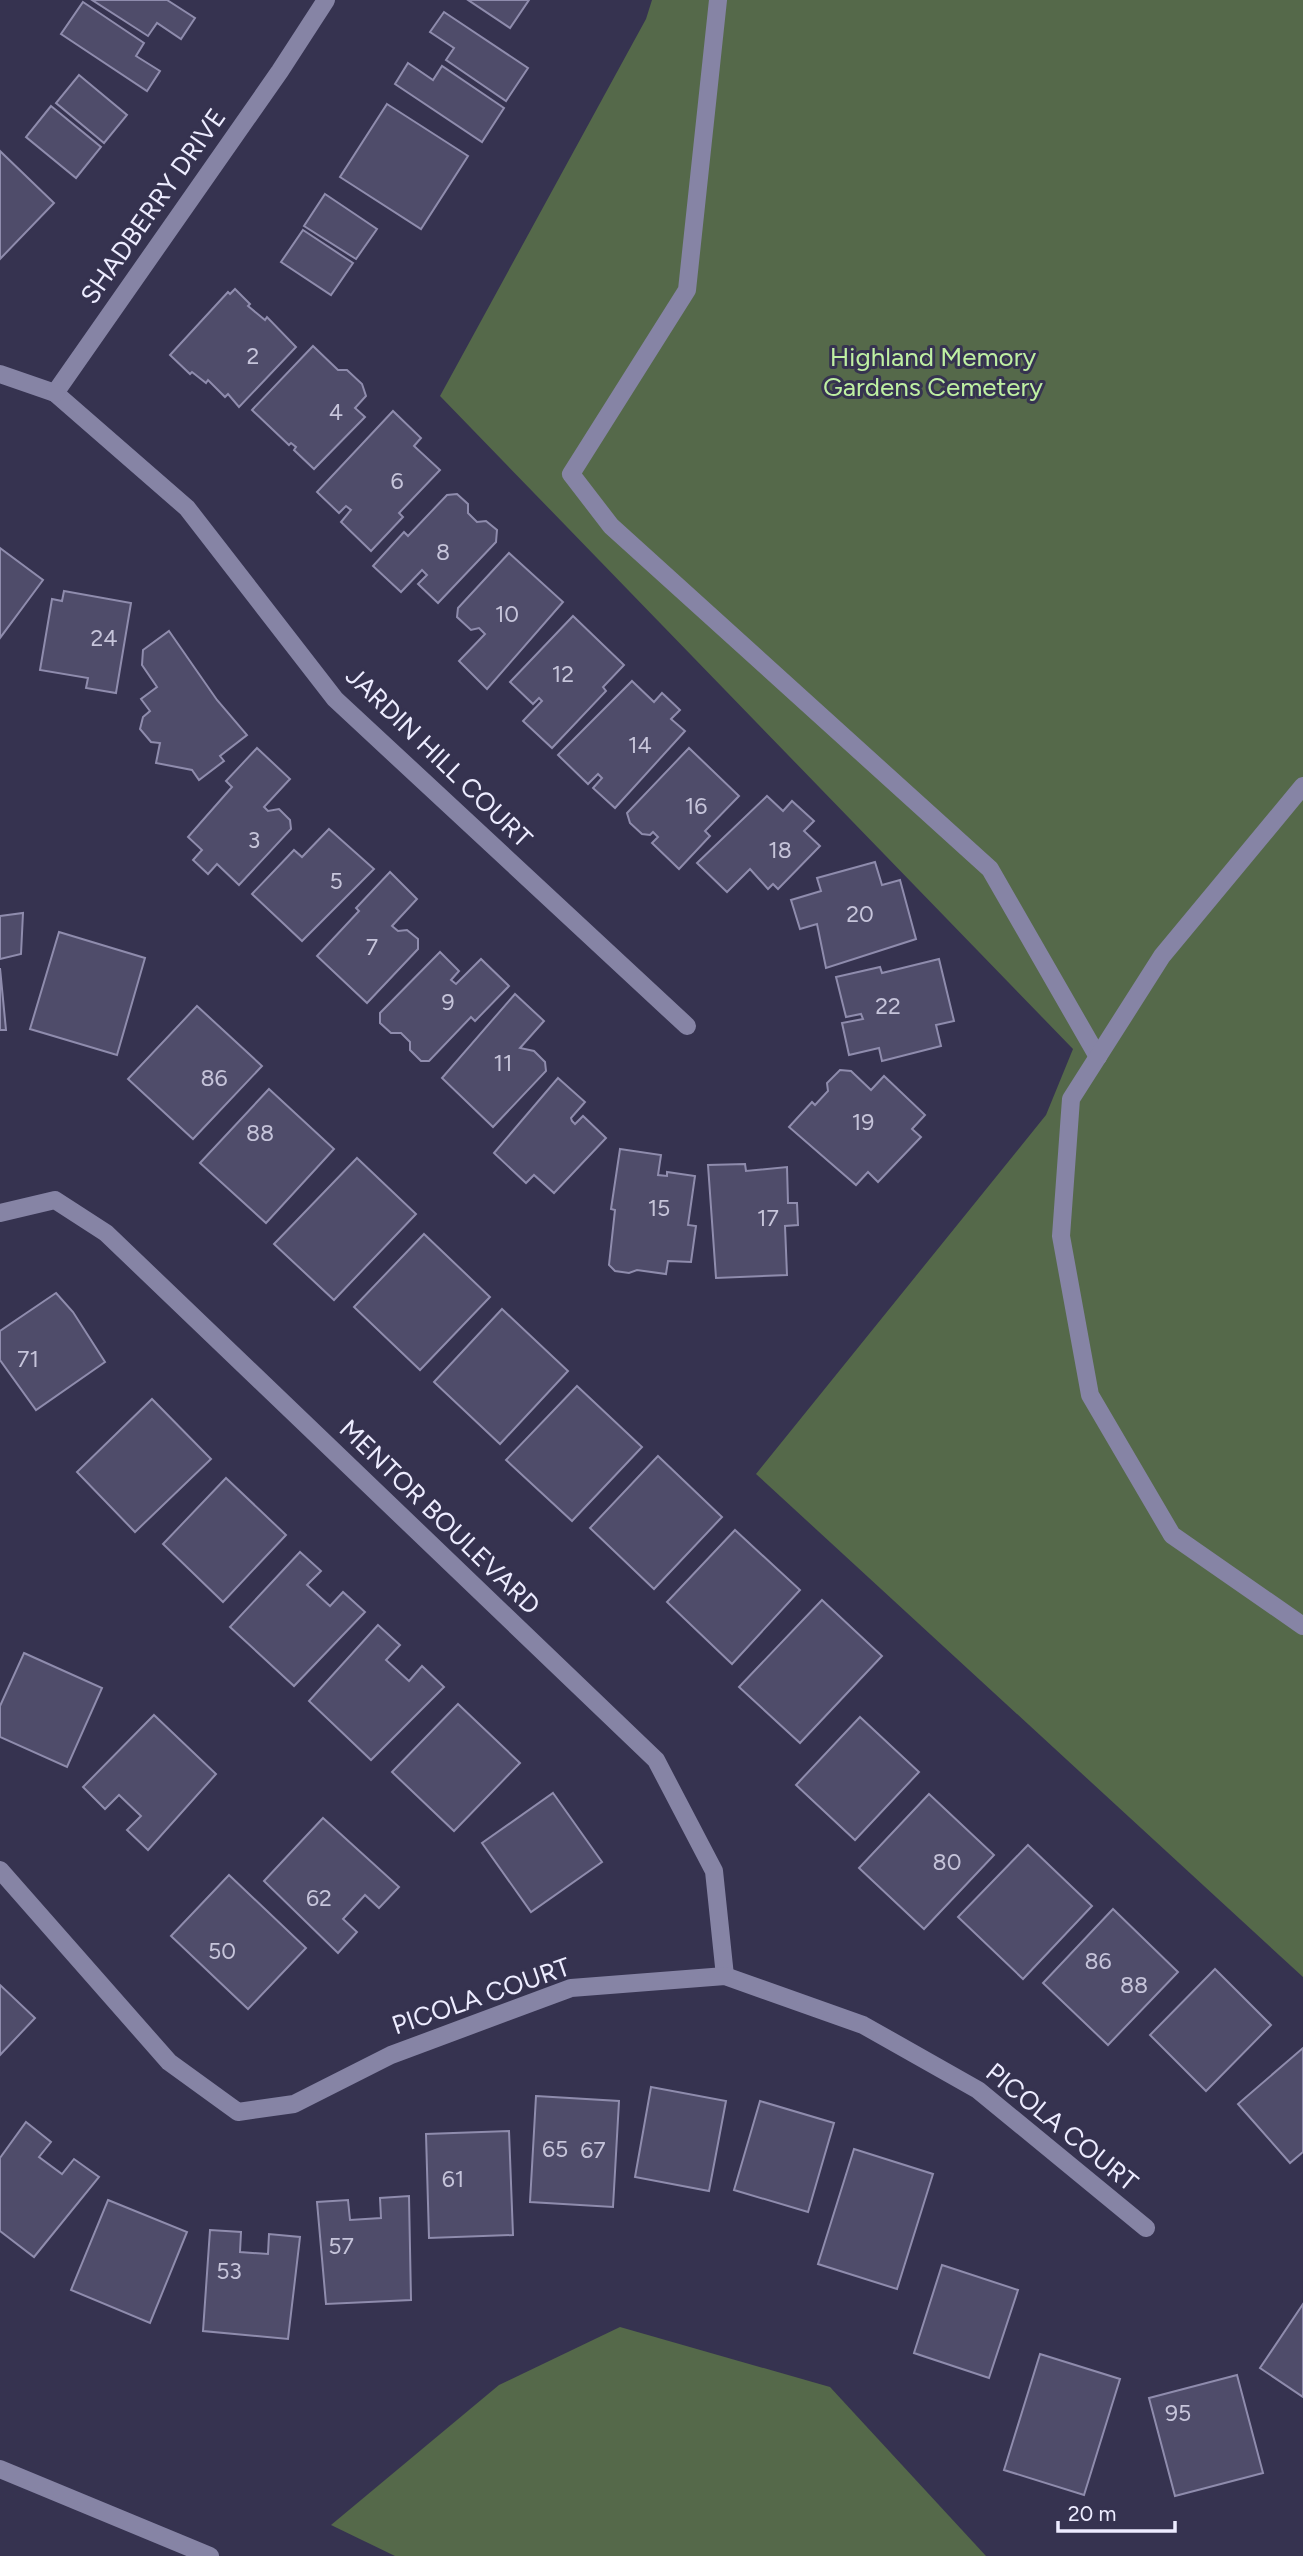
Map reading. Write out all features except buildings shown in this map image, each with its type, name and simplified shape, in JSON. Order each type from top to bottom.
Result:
[{"type":"street","name":"SHADBERRY DRIVE","points":[[55,393],[280,71],[326,0]]},
{"type":"street","points":[[718,0],[687,290],[571,474],[611,526],[990,869],[1098,1057]]},
{"type":"street","points":[[0,374],[55,393]]},
{"type":"street","name":"JARDIN HILL COURT","points":[[55,393],[187,508],[335,699],[687,1026]]},
{"type":"street","points":[[1303,786],[1162,956],[1071,1099],[1061,1236],[1090,1395],[1172,1535],[1303,1626]]},
{"type":"street","name":"MENTOR BOULEVARD","points":[[0,1213],[55,1200],[106,1233],[656,1760],[714,1871],[725,1976]]},
{"type":"street","name":"PICOLA COURT","points":[[0,1870],[169,2062],[238,2112],[294,2104],[391,2055],[571,1988],[725,1976],[863,2025],[978,2090],[1146,2228]]},
{"type":"street","points":[[0,2469],[210,2556]]},
{"type":"green space","name":"Highland Memory Gardens Cemetery","points":[[652,0],[1303,0],[1303,1977],[756,1474],[1046,1115],[1073,1049],[440,396],[646,19]]},
{"type":"green space","points":[[620,2327],[830,2387],[986,2556],[395,2556],[331,2525],[499,2385]]}]
